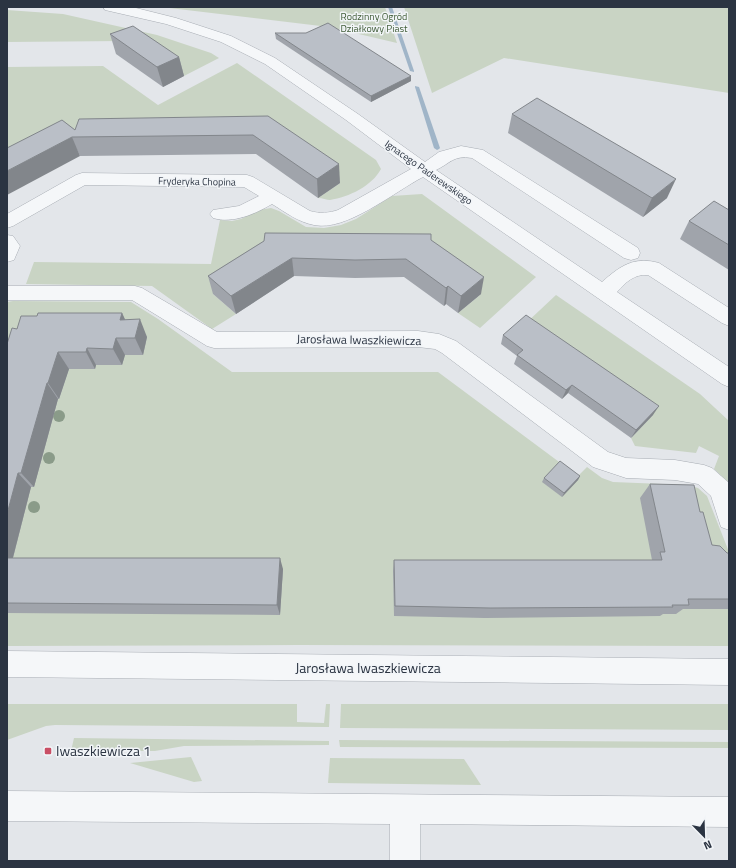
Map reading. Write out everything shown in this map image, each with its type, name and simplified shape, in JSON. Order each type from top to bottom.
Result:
[{"type":"street","name":"Ignacego Paderewskiego","points":[[110,7],[171,21],[226,39],[270,61],[352,117],[424,170],[729,378]]},
{"type":"street","name":"Fryderyka Chopina","points":[[7,222],[82,179],[247,181],[304,215],[315,219],[329,219],[344,215],[407,178],[435,164],[445,156],[461,151],[477,154],[631,252]]},
{"type":"street","points":[[219,214],[243,212],[272,196]]},
{"type":"street","points":[[7,241],[11,246],[7,254]]},
{"type":"street","points":[[604,292],[621,276],[637,267],[652,268],[729,318]]},
{"type":"street","name":"Jarosława Iwaszkiewicza","points":[[7,293],[135,293],[214,340],[418,339],[439,342],[450,347],[601,460],[626,468],[675,470],[704,475],[721,490],[729,519]]},
{"type":"street","name":"Jarosława Iwaszkiewicza","points":[[7,664],[729,672]]},
{"type":"street","points":[[7,806],[405,808],[729,812]]},
{"type":"street","points":[[405,808],[405,861]]},
{"type":"green space","name":"Rodzinny Ogród Działkowy Piast","points":[[161,7],[385,7],[397,43],[329,27]]},
{"type":"green space","points":[[404,7],[729,7],[729,93],[504,58],[432,93]]},
{"type":"green space","points":[[7,10],[63,14],[157,35],[211,53],[219,58],[184,76],[139,45],[124,41],[7,42]]},
{"type":"green space","points":[[237,63],[376,160],[381,169],[372,181],[359,190],[337,199],[329,200],[318,198],[340,183],[279,142],[87,138],[7,173],[7,67],[103,66],[158,105]]},
{"type":"green space","points":[[422,194],[536,277],[480,328],[458,313],[480,295],[461,280],[268,251],[213,294],[236,314],[212,329],[152,286],[26,284],[34,262],[211,264],[220,220],[232,221],[241,219],[259,210],[271,208],[306,227],[324,228],[341,225],[356,219],[392,196]]},
{"type":"green space","points":[[556,295],[700,394],[729,421],[729,483],[714,469],[719,456],[699,446],[696,453],[635,446],[631,438],[653,415],[524,325]]},
{"type":"green space","points":[[7,302],[131,302],[158,319],[232,372],[438,372],[578,476],[587,467],[602,478],[613,482],[687,485],[698,488],[707,496],[729,552],[729,646],[7,646]]},
{"type":"green space","points":[[7,704],[297,704],[297,722],[324,723],[326,704],[330,704],[329,727],[55,725],[46,726],[7,740]]},
{"type":"green space","points":[[341,704],[729,704],[729,730],[340,728]]},
{"type":"green space","points":[[74,738],[329,741],[329,745],[184,746],[155,751],[71,751]]},
{"type":"green space","points":[[339,740],[729,742],[729,748],[340,747]]},
{"type":"green space","points":[[191,757],[202,781],[194,782],[130,763]]},
{"type":"green space","points":[[330,758],[464,759],[481,785],[328,783]]},
{"type":"building","points":[[328,23],[411,76],[371,96],[275,33],[306,33]]},
{"type":"building","points":[[133,26],[179,57],[157,67],[110,34]]},
{"type":"building","points":[[537,98],[676,179],[652,198],[512,114]]},
{"type":"building","points":[[268,116],[339,164],[317,179],[253,135],[72,137],[7,171],[7,148],[62,120],[75,130],[79,119]]},
{"type":"building","points":[[714,201],[729,210],[729,245],[689,221]]},
{"type":"building","points":[[265,233],[431,234],[431,240],[484,277],[461,296],[448,286],[446,288],[406,259],[355,260],[292,258],[231,296],[208,276],[264,241]]},
{"type":"building","points":[[38,313],[122,313],[120,320],[140,319],[135,338],[116,338],[113,349],[87,348],[86,352],[58,352],[47,383],[21,473],[18,473],[7,514],[7,344],[12,328],[17,329],[21,316],[37,316]]},
{"type":"building","points":[[526,315],[659,406],[636,430],[572,385],[566,390],[517,355],[523,350],[503,335]]},
{"type":"building","points":[[560,461],[580,476],[564,493],[544,478]]},
{"type":"building","points":[[650,484],[694,485],[700,512],[703,512],[712,545],[720,546],[727,553],[729,553],[729,599],[688,599],[689,605],[672,605],[673,607],[490,608],[395,606],[394,560],[662,560],[660,552],[665,552]]},
{"type":"building","points":[[7,558],[280,558],[277,605],[7,603]]},
{"type":"waterway","points":[[390,7],[412,71]]},
{"type":"waterway","points":[[417,87],[437,148]]},
{"type":"place","name":"Iwaszkiewicza 1","points":[[48,751]]}]
